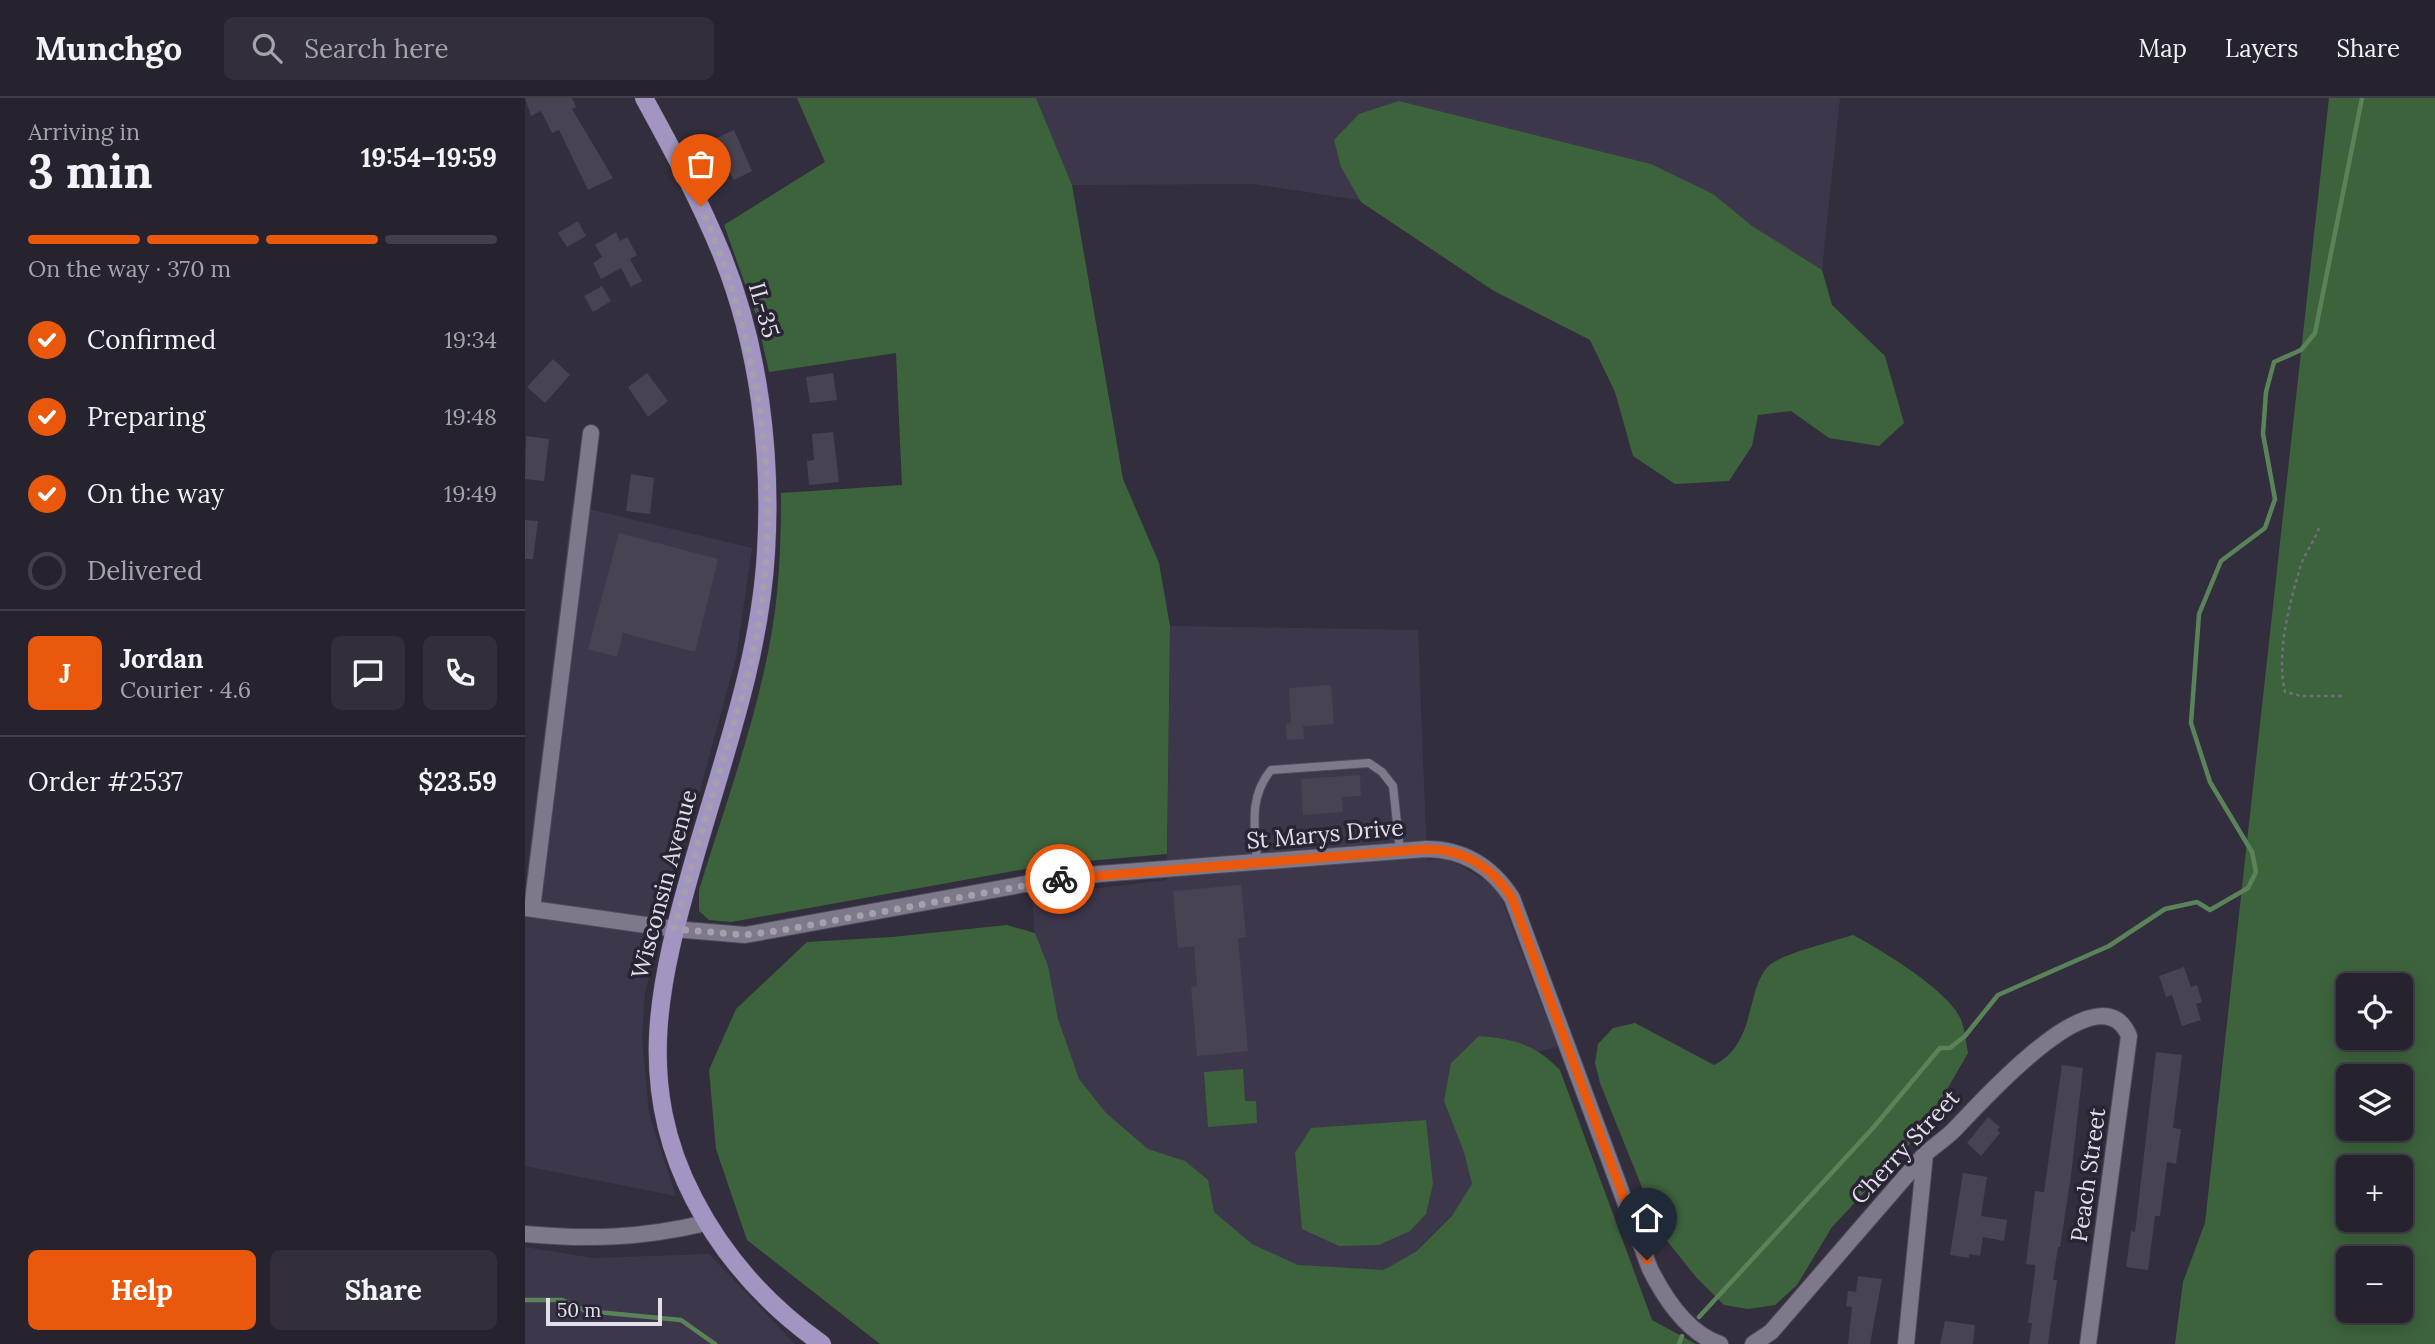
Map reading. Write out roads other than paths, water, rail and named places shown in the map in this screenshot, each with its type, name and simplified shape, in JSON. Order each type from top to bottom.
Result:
[{"type":"main road","name":"IL-35","points":[[644,98],[701,206],[740,307],[762,422],[767,486],[766,554]]},
{"type":"main road","name":"Wisconsin Avenue","points":[[766,554],[759,617],[743,695],[674,929],[660,995],[658,1072],[664,1113],[680,1167],[706,1223],[749,1282],[781,1312],[822,1344]]},
{"type":"street","points":[[529,908],[591,433]]},
{"type":"street","name":"St Marys Drive","points":[[529,908],[674,929],[745,935],[1037,882],[1099,874],[1434,849],[1471,858],[1495,876],[1512,898],[1660,1290],[1683,1318],[1710,1340],[1720,1344]]},
{"type":"street","name":"Cherry Street","points":[[1753,1344],[1771,1332],[1924,1154],[2038,1048],[2089,1017],[2114,1017]]},
{"type":"street","name":"Peach Street","points":[[2088,1344],[2129,1036],[2126,1027],[2114,1017]]},
{"type":"street","points":[[1906,1344],[1924,1154]]},
{"type":"street","points":[[525,1234],[592,1238],[640,1236],[706,1223]]},
{"type":"lane","points":[[1257,862],[1254,803],[1262,782],[1271,770],[1294,766],[1369,763],[1382,772],[1393,786],[1399,851]]},
{"type":"waterway","points":[[1699,1317],[1873,1128],[1940,1048],[1950,1048],[1965,1036],[1998,995],[2109,946],[2165,909],[2197,902],[2210,910],[2248,888],[2256,872],[2252,852],[2210,782],[2191,723],[2199,614],[2221,561],[2265,528],[2275,499],[2263,434],[2266,392],[2274,362],[2301,350],[2315,333],[2362,98]]},
{"type":"waterway","points":[[525,1300],[562,1300],[586,1311],[681,1320],[715,1344]]},
{"type":"waterway","points":[[1679,1344],[1682,1336]]}]
